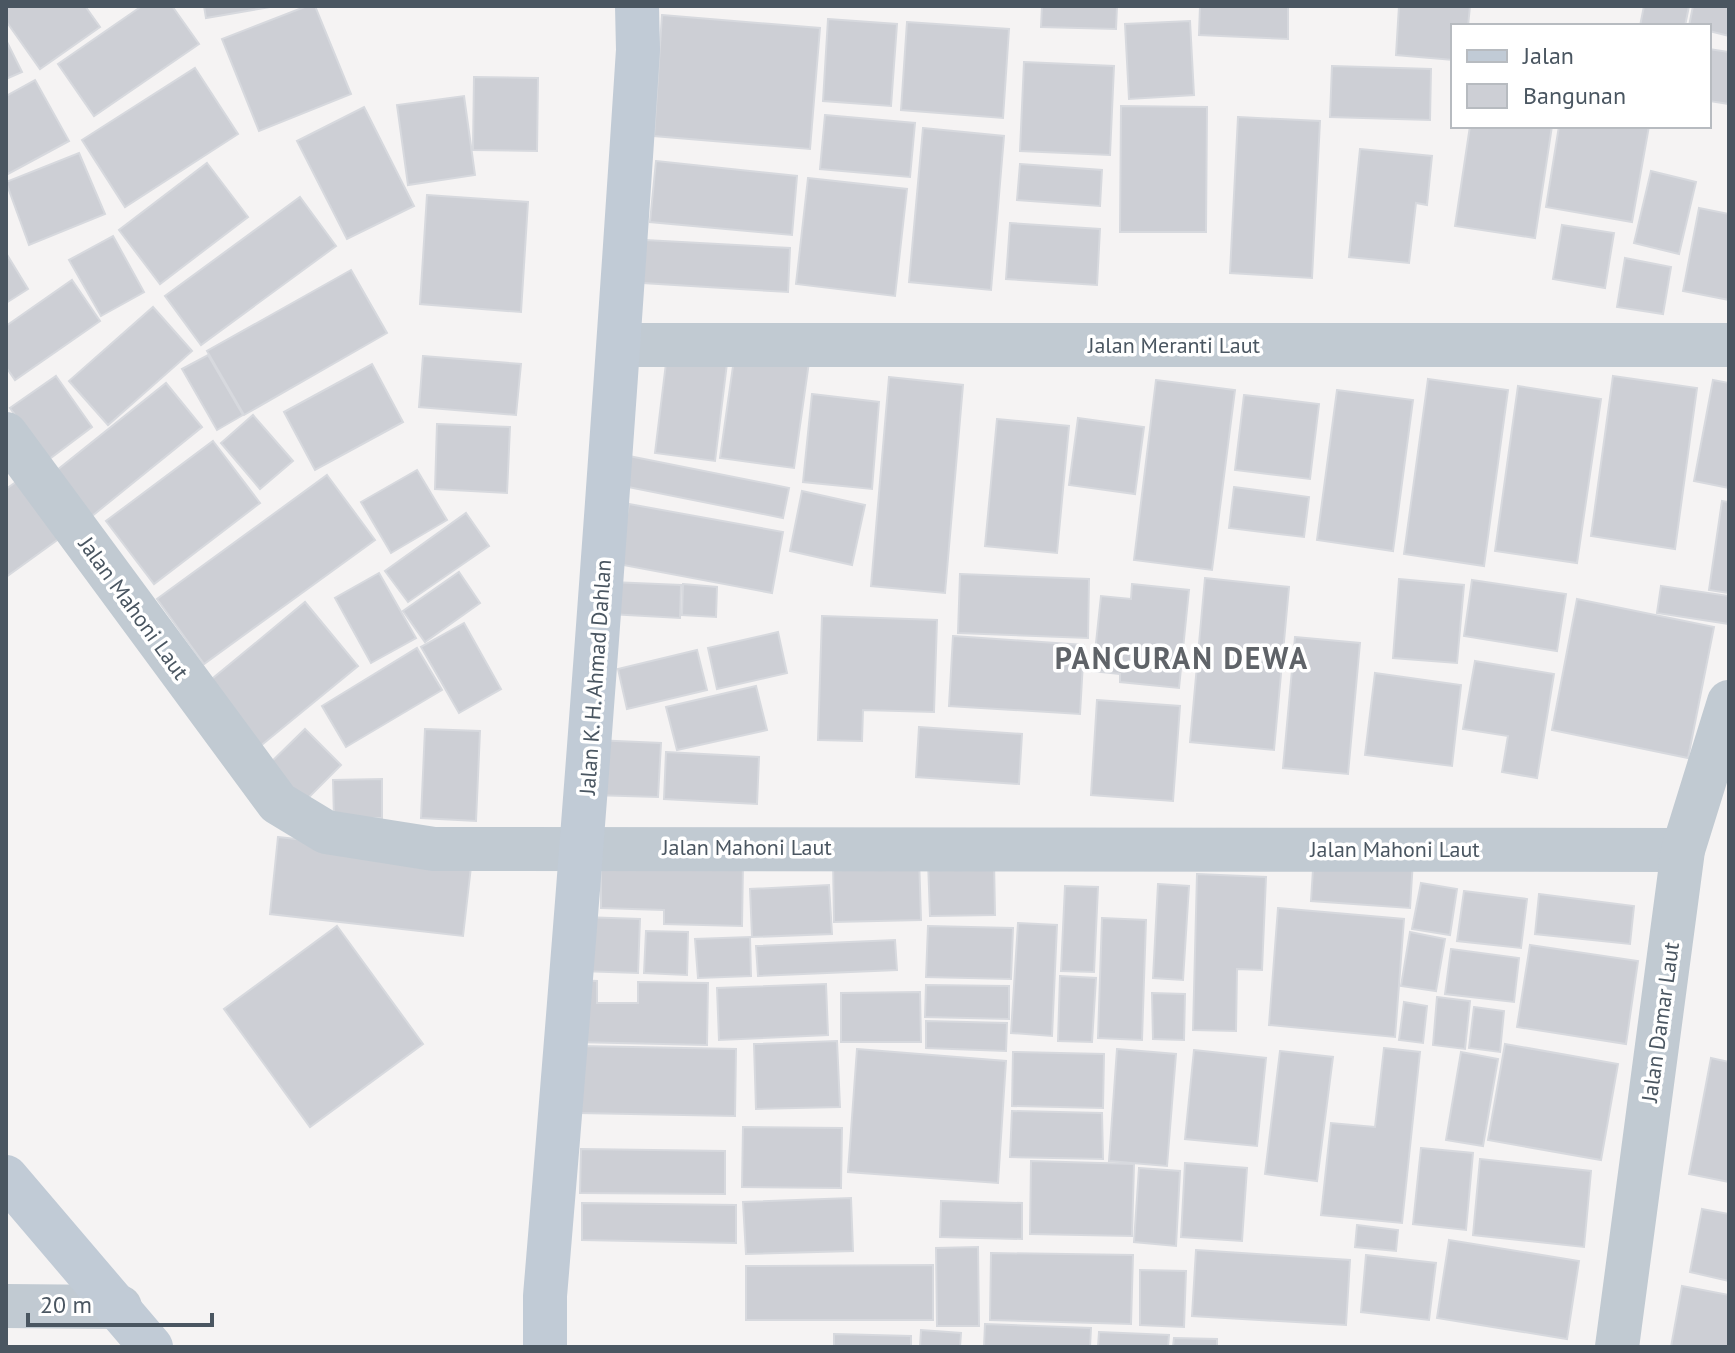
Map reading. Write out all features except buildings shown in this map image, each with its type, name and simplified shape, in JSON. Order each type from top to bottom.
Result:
[{"type":"main road","name":"Jalan K. H. Ahmad Dahlan","points":[[545,1347],[545,1296],[583,846],[619,345],[638,50],[637,6]]},
{"type":"main road","points":[[6,1177],[151,1347]]},
{"type":"street","name":"Jalan Meranti Laut","points":[[619,345],[1729,345]]},
{"type":"street","name":"Jalan Mahoni Laut","points":[[6,434],[278,803],[326,832],[434,849],[583,846],[1683,850]]},
{"type":"street","name":"Jalan Damar Laut","points":[[1617,1347],[1683,850],[1729,702]]},
{"type":"street","points":[[6,1306],[120,1307]]},
{"type":"district","name":"PANCURAN DEWA","points":[[1182,659]]}]
